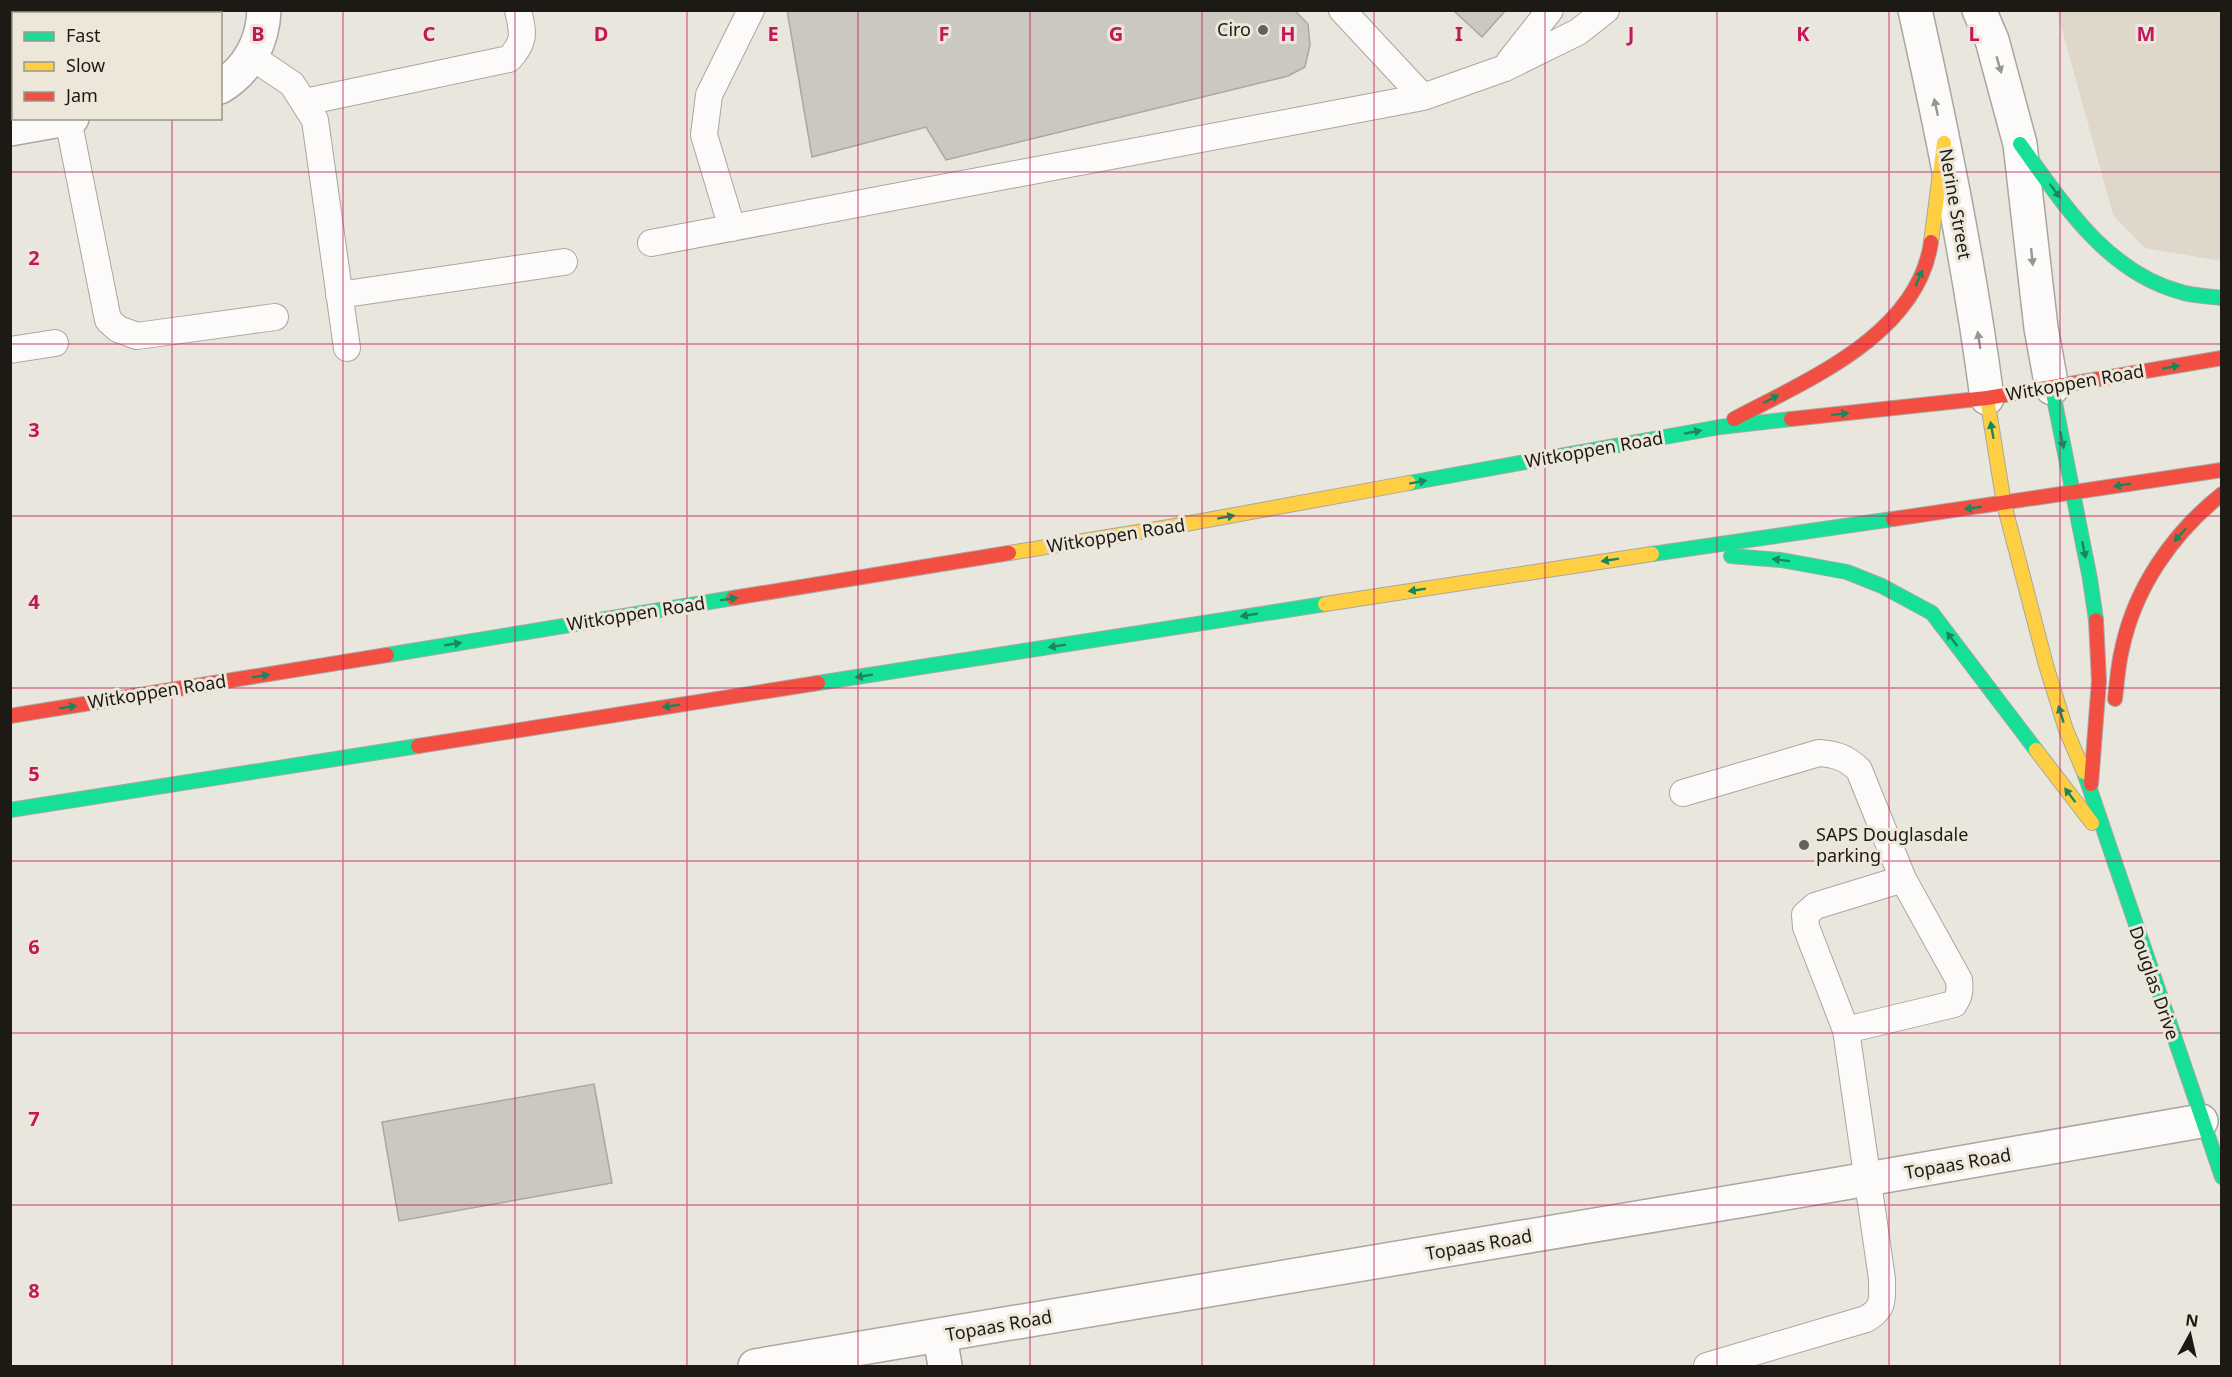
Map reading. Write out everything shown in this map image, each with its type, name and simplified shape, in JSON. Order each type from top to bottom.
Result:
[{"type":"main road","points":[[1720,427],[1854,352],[1890,322],[1911,297],[1929,255],[1944,143]]},
{"type":"main road","points":[[2020,144],[2073,216],[2113,257],[2142,276],[2180,292],[2222,298]]},
{"type":"main road","name":"Witkoppen Road","points":[[10,716],[1169,527],[1720,427],[1987,398],[2222,358]]},
{"type":"main road","name":"Douglas Drive","points":[[2052,388],[2090,579],[2097,634],[2099,681],[2090,788]]},
{"type":"main road","name":"Douglas Drive","points":[[1987,398],[2004,504],[2049,676],[2066,730],[2090,788],[2106,841],[2222,1178]]},
{"type":"main road","points":[[10,810],[1668,551],[2004,504],[2222,470]]},
{"type":"main road","points":[[2113,713],[2123,645],[2140,593],[2155,566],[2170,546],[2209,503],[2222,494]]},
{"type":"main road","points":[[1668,551],[1781,560],[1847,572],[1898,594],[1932,613],[2106,841]]},
{"type":"main road","points":[[2099,815],[2107,758]]},
{"type":"street","points":[[222,85],[240,71],[252,57],[263,28],[264,10]]},
{"type":"street","name":"Nerine Street","points":[[1915,10],[1944,143],[1978,333],[1987,398]]},
{"type":"street","points":[[1979,10],[1992,40],[2020,144],[2041,328],[2052,388]]},
{"type":"street","points":[[10,129],[62,120]]},
{"type":"street","name":"Topaas Road","points":[[755,1366],[943,1351],[1868,1179],[2201,1120]]},
{"type":"lane","points":[[305,102],[509,59],[520,48],[523,36],[518,10]]},
{"type":"lane","points":[[732,228],[704,135],[709,95],[751,10]]},
{"type":"lane","points":[[1342,10],[1423,97]]},
{"type":"lane","points":[[1505,68],[1550,10]]},
{"type":"lane","points":[[651,243],[1423,97],[1505,68],[1578,32],[1606,10]]},
{"type":"lane","points":[[252,57],[292,84],[315,120],[347,348]]},
{"type":"lane","points":[[68,120],[108,320],[118,329],[136,336],[275,317]]},
{"type":"lane","points":[[339,295],[564,262]]},
{"type":"lane","points":[[10,350],[55,343]]},
{"type":"lane","points":[[1683,793],[1819,753],[1834,754],[1848,760],[1859,770],[1903,879],[1959,980],[1959,998],[1954,1004],[1846,1030]]},
{"type":"lane","points":[[1707,1366],[1866,1319],[1876,1313],[1882,1299],[1882,1279],[1846,1030],[1806,927],[1805,915],[1815,906],[1903,879]]},
{"type":"shaded area","points":[[2057,11],[2221,11],[2221,261],[2145,248],[2113,215]]},
{"type":"building","points":[[787,10],[1294,10],[1308,24],[1310,45],[1305,67],[1288,76],[946,160],[926,127],[812,157]]},
{"type":"building","points":[[1453,10],[1506,10],[1482,37]]},
{"type":"building","points":[[594,1084],[612,1183],[399,1221],[382,1122]]},
{"type":"traffic: fast","points":[[2020,144],[2088,233],[2130,269],[2154,282],[2181,292],[2222,298]]},
{"type":"traffic: fast","points":[[2052,388],[2096,620]]},
{"type":"traffic: fast","points":[[1409,483],[1720,427],[1791,419]]},
{"type":"traffic: fast","points":[[1652,554],[1893,519]]},
{"type":"traffic: fast","points":[[1731,556],[1781,560],[1847,572],[1882,586],[1932,613],[2036,750]]},
{"type":"traffic: fast","points":[[387,655],[733,598]]},
{"type":"traffic: fast","points":[[818,683],[1325,604]]},
{"type":"traffic: fast","points":[[10,810],[418,746]]},
{"type":"traffic: fast","points":[[2084,772],[2222,1177]]},
{"type":"traffic: slow","points":[[1931,242],[1944,143]]},
{"type":"traffic: slow","points":[[1987,398],[2004,504],[2046,665],[2066,730],[2084,772]]},
{"type":"traffic: slow","points":[[1009,553],[1169,527],[1409,483]]},
{"type":"traffic: slow","points":[[1325,604],[1652,554]]},
{"type":"traffic: slow","points":[[2036,750],[2092,823]]},
{"type":"traffic: jam","points":[[1734,419],[1825,370],[1855,351],[1882,329],[1905,303],[1922,275],[1931,242]]},
{"type":"traffic: jam","points":[[1791,419],[1987,398],[2222,358]]},
{"type":"traffic: jam","points":[[1893,519],[2222,470]]},
{"type":"traffic: jam","points":[[2115,699],[2128,626],[2146,583],[2172,544],[2204,509],[2222,494]]},
{"type":"traffic: jam","points":[[733,598],[1009,553]]},
{"type":"traffic: jam","points":[[2091,784],[2099,681],[2096,620]]},
{"type":"traffic: jam","points":[[10,716],[387,655]]},
{"type":"traffic: jam","points":[[418,746],[818,683]]},
{"type":"place","name":"Ciro","points":[[1263,30]]},
{"type":"place","name":"SAPS Douglasdale parking","points":[[1804,845]]}]
